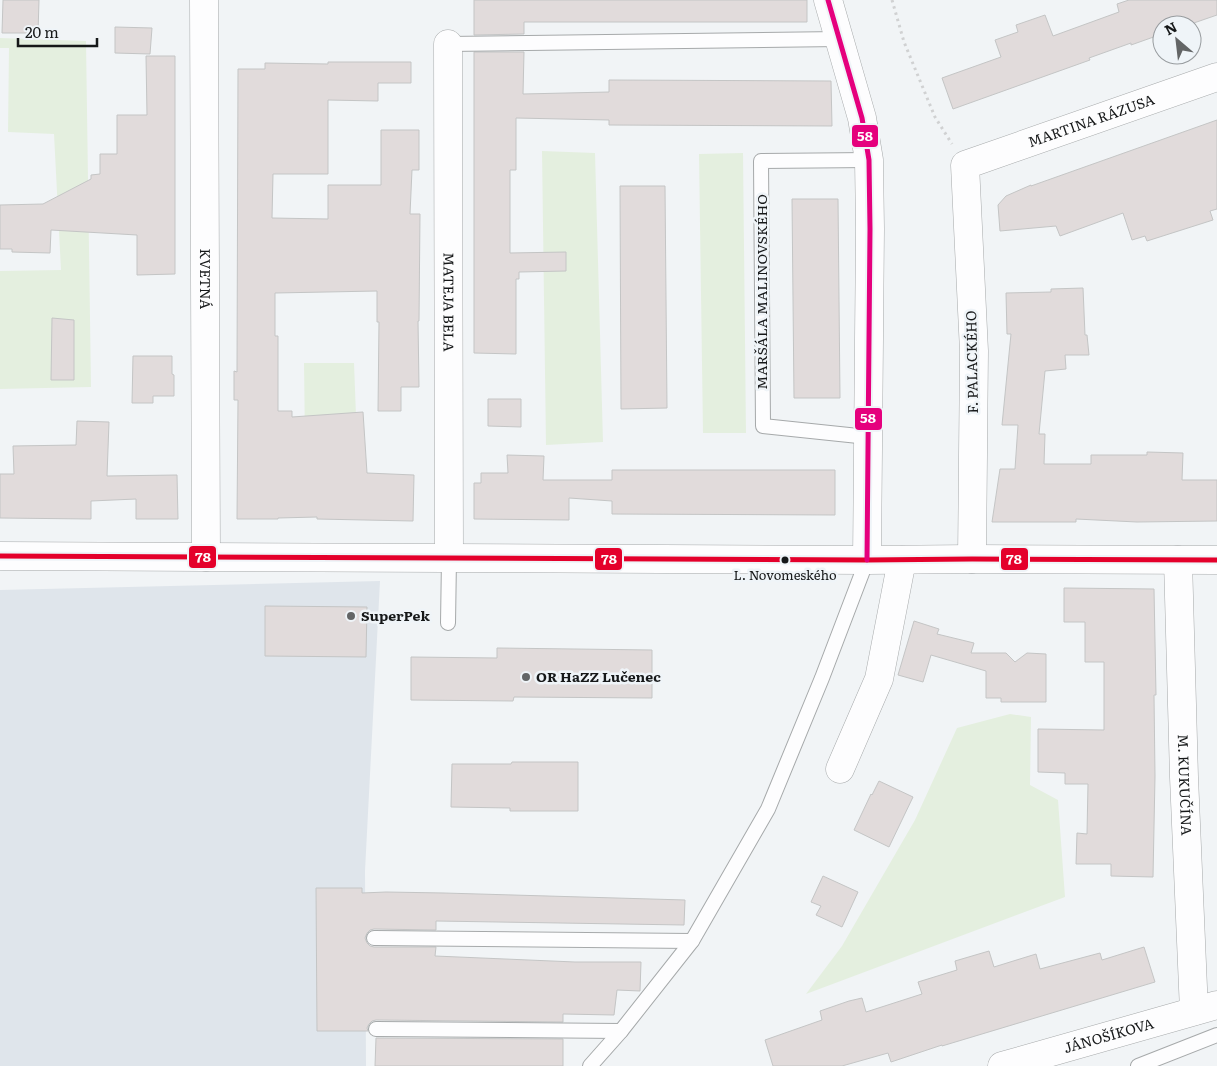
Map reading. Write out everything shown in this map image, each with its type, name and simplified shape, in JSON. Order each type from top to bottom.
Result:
[{"type":"street","name":"KVETNÁ","points":[[204,0],[206,557]]},
{"type":"street","points":[[828,0],[862,118],[869,160],[867,560]]},
{"type":"street","name":"MATEJA BELA","points":[[448,44],[449,559]]},
{"type":"street","name":"MARTINA RÁZUSA","points":[[966,165],[1217,77]]},
{"type":"street","name":"F. PALACKÉHO","points":[[966,165],[974,351],[972,559]]},
{"type":"street","points":[[0,556],[449,559],[1217,560]]},
{"type":"street","points":[[840,769],[879,679],[902,560]]},
{"type":"street","name":"M. KUKUČÍNA","points":[[1178,560],[1184,777],[1205,1008]]},
{"type":"street","name":"JÁNOŠÍKOVA","points":[[1002,1066],[1205,1008]]},
{"type":"lane","points":[[448,44],[839,39]]},
{"type":"lane","name":"MARŠÁLA MALINOVSKÉHO","points":[[868,437],[763,426],[761,161],[869,160]]},
{"type":"lane","points":[[448,623],[449,559]]},
{"type":"lane","points":[[590,1066],[621,1031],[692,941],[768,809],[822,678],[867,560]]},
{"type":"lane","points":[[374,938],[692,941]]},
{"type":"lane","points":[[376,1029],[621,1031]]},
{"type":"lane","points":[[1138,1066],[1217,1035]]},
{"type":"path","points":[[892,0],[904,42],[935,117],[966,165]]},
{"type":"shaded area","points":[[380,581],[365,871],[366,1066],[0,1066],[0,590]]},
{"type":"green space","points":[[0,38],[86,41],[91,387],[0,389],[0,271],[61,270],[54,134],[8,132],[9,48],[0,48]]},
{"type":"green space","points":[[542,151],[595,153],[603,442],[546,445]]},
{"type":"green space","points":[[743,153],[746,433],[703,433],[699,154]]},
{"type":"green space","points":[[304,363],[354,363],[357,442],[305,444]]},
{"type":"green space","points":[[1010,714],[1031,717],[1030,785],[1058,800],[1065,897],[806,994],[842,946],[915,820],[957,728]]},
{"type":"building","points":[[3,0],[39,0],[38,33],[2,33]]},
{"type":"building","points":[[474,0],[807,0],[807,22],[524,22],[524,34],[474,35]]},
{"type":"building","points":[[1129,0],[1217,0],[1217,15],[1202,20],[1202,15],[1152,15],[1152,38],[1089,58],[1090,60],[953,109],[942,78],[1001,57],[995,40],[1018,32],[1016,25],[1045,15],[1053,36],[1119,12],[1117,4]]},
{"type":"building","points":[[115,27],[152,28],[150,54],[115,53]]},
{"type":"building","points":[[474,52],[524,52],[523,94],[609,92],[609,80],[831,81],[832,126],[609,125],[609,120],[516,118],[516,170],[510,170],[510,253],[566,252],[566,271],[519,272],[519,279],[516,279],[516,354],[474,353]]},
{"type":"building","points":[[146,56],[175,56],[175,274],[137,275],[137,235],[51,230],[50,253],[12,252],[12,249],[0,249],[0,205],[43,204],[91,179],[91,175],[100,174],[100,154],[117,154],[117,115],[147,115]]},
{"type":"building","points":[[328,62],[411,62],[411,83],[378,83],[378,101],[328,100],[328,174],[273,174],[272,218],[328,219],[328,185],[381,185],[381,130],[419,130],[419,170],[412,170],[410,214],[420,214],[419,387],[401,387],[401,411],[378,411],[379,322],[377,322],[377,291],[275,293],[275,336],[278,336],[278,411],[292,411],[292,417],[363,412],[367,473],[414,475],[413,521],[317,519],[317,517],[237,519],[238,400],[234,400],[234,371],[237,372],[238,69],[265,69],[265,63],[328,64]]},
{"type":"building","points":[[1217,120],[1217,209],[1210,211],[1213,220],[1147,241],[1145,236],[1132,240],[1123,213],[1060,236],[1056,226],[1000,231],[998,205],[1006,196],[1031,185]]},
{"type":"building","points":[[620,186],[665,186],[667,408],[621,409]]},
{"type":"building","points":[[792,199],[838,199],[840,398],[794,398]]},
{"type":"building","points":[[1083,288],[1085,335],[1087,335],[1089,355],[1065,355],[1066,369],[1045,371],[1039,434],[1045,434],[1044,464],[1091,464],[1091,455],[1147,455],[1147,452],[1183,453],[1182,480],[1217,480],[1217,521],[1137,522],[1076,519],[1076,522],[992,522],[1000,469],[1015,469],[1018,425],[1002,425],[1011,334],[1007,334],[1006,293],[1051,292],[1051,289]]},
{"type":"building","points":[[52,318],[74,320],[74,380],[51,380]]},
{"type":"building","points":[[133,356],[172,356],[174,396],[153,396],[153,403],[132,403]]},
{"type":"building","points":[[488,399],[521,399],[521,427],[488,426]]},
{"type":"building","points":[[77,421],[109,422],[107,476],[177,475],[178,519],[136,519],[136,499],[91,501],[91,519],[0,518],[0,474],[14,474],[13,446],[76,445]]},
{"type":"building","points":[[507,455],[544,456],[543,480],[612,480],[612,470],[835,470],[835,515],[612,514],[612,501],[569,498],[569,520],[474,519],[474,483],[481,483],[481,473],[508,473]]},
{"type":"building","points":[[1064,588],[1154,589],[1156,695],[1154,695],[1153,877],[1111,876],[1111,864],[1076,864],[1077,833],[1087,834],[1088,784],[1065,784],[1065,773],[1038,772],[1038,729],[1104,730],[1104,662],[1085,662],[1085,622],[1064,622]]},
{"type":"building","points":[[265,606],[367,607],[366,657],[265,656]]},
{"type":"building","points":[[914,621],[939,629],[937,634],[974,643],[971,653],[1006,653],[1015,662],[1027,653],[1046,654],[1046,702],[1001,702],[1001,698],[986,698],[986,671],[931,655],[923,682],[898,675]]},
{"type":"building","points":[[497,648],[652,650],[652,698],[514,697],[513,701],[411,700],[411,657],[497,658]]},
{"type":"building","points":[[512,762],[578,762],[578,811],[510,811],[510,808],[451,807],[452,764],[511,764]]},
{"type":"building","points":[[879,781],[913,797],[889,847],[854,830]]},
{"type":"building","points":[[823,876],[858,892],[842,927],[816,915],[821,906],[811,902]]},
{"type":"building","points":[[316,888],[362,888],[362,893],[444,893],[685,900],[684,925],[436,921],[436,930],[370,930],[365,938],[370,946],[436,947],[435,956],[575,962],[641,962],[640,991],[617,990],[614,1015],[563,1014],[563,1022],[376,1020],[369,1024],[368,1031],[317,1031]]},
{"type":"building","points":[[1144,947],[1155,982],[891,1062],[888,1053],[842,1066],[773,1066],[765,1040],[822,1020],[820,1011],[849,1001],[862,998],[866,1012],[922,994],[918,982],[957,970],[955,961],[989,951],[994,967],[1036,954],[1040,969],[1100,953],[1102,960]]},
{"type":"building","points":[[376,1038],[563,1039],[563,1066],[375,1066]]},
{"type":"transit line","name":"58","points":[[828,0],[862,118],[869,160],[867,560]]},
{"type":"transit line","name":"78","points":[[0,556],[1217,560]]},
{"type":"place","name":"L. Novomeského","points":[[785,560]]},
{"type":"place","name":"SuperPek","points":[[351,616]]},
{"type":"place","name":"OR HaZZ Lučenec","points":[[526,677]]}]
